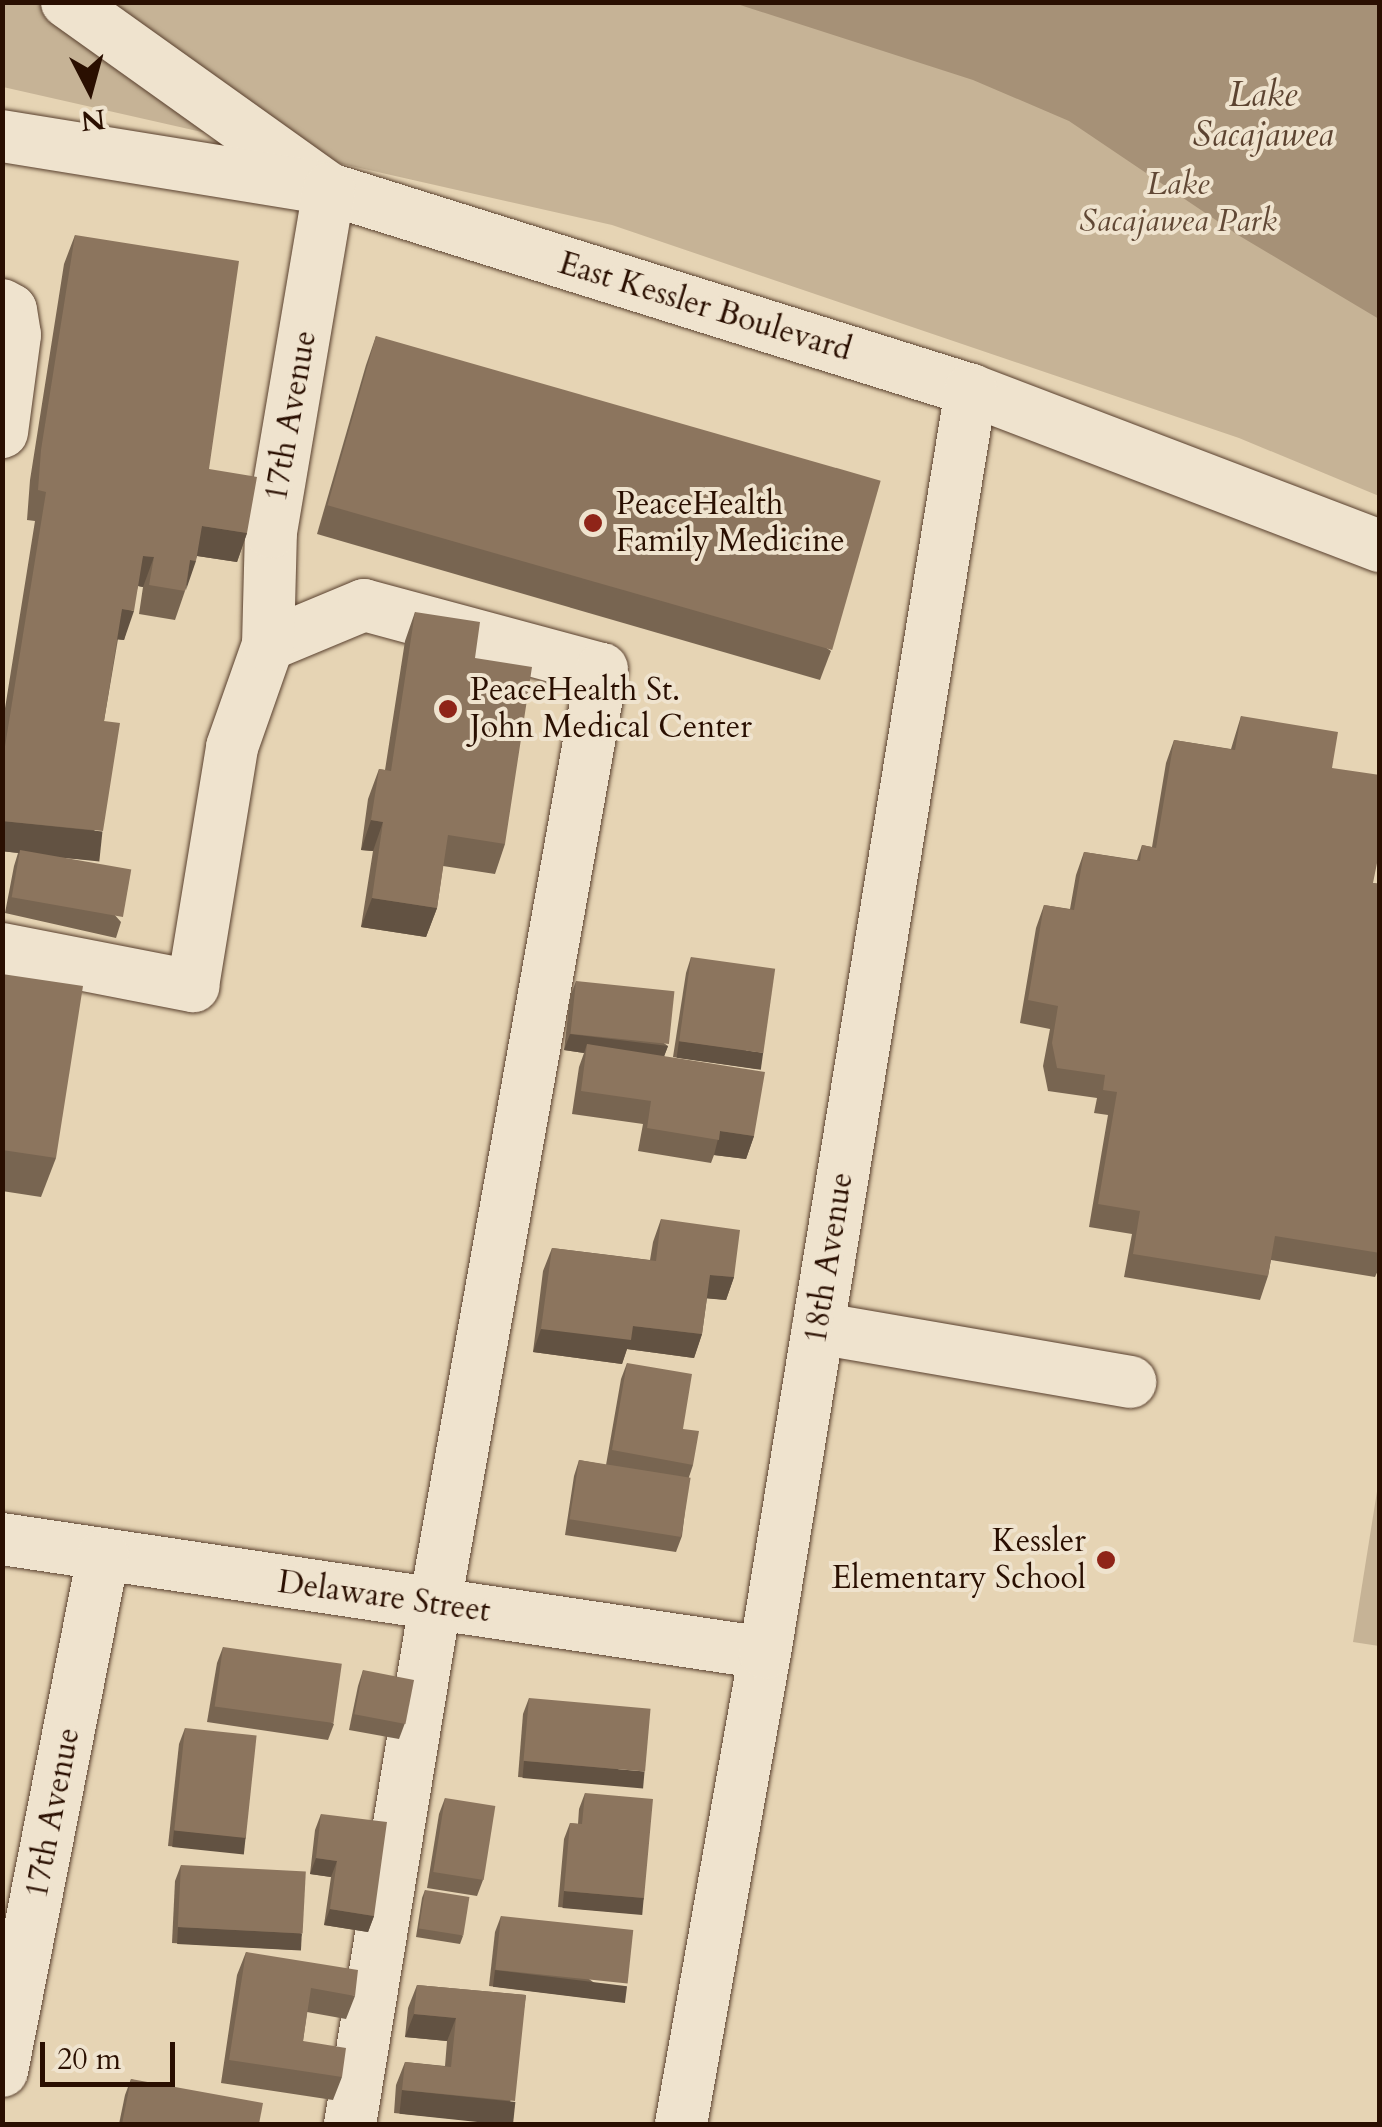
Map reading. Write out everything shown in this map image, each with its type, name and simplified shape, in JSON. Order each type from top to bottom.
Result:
[{"type":"street","name":"East Kessler Boulevard","points":[[67,2],[329,188],[971,390],[1380,546]]},
{"type":"street","points":[[2,136],[329,188]]},
{"type":"street","name":"17th Avenue","points":[[2,949],[193,986],[232,747],[268,644],[271,532],[329,188]]},
{"type":"street","points":[[2,305],[11,310],[15,334],[2,432]]},
{"type":"street","name":"18th Avenue","points":[[681,2124],[766,1653],[971,390]]},
{"type":"street","points":[[268,644],[364,604],[602,668],[435,1604],[350,2124]]},
{"type":"street","points":[[818,1328],[1130,1382]]},
{"type":"street","name":"Delaware Street","points":[[2,1539],[766,1653]]},
{"type":"street","name":"17th Avenue","points":[[2,2071],[102,1556]]},
{"type":"green space","name":"Lake Sacajawea Park","points":[[3,3],[1379,3],[1379,496],[1239,438],[612,225],[3,87]]},
{"type":"green space","points":[[1379,1479],[1380,1646],[1353,1642]]},
{"type":"water","name":"Lake Sacajawea","points":[[734,3],[1379,3],[1379,319],[1238,235],[1069,121],[973,80]]},
{"type":"building","points":[[75,235],[239,261],[209,469],[257,477],[247,533],[202,526],[196,561],[190,560],[185,591],[149,585],[154,557],[143,556],[134,611],[122,609],[104,721],[120,723],[103,831],[2,821],[2,765],[46,492],[38,490],[41,450]]},
{"type":"building","name":"PeaceHealth Family Medicine","points":[[376,336],[881,481],[832,650],[327,505]]},
{"type":"building","points":[[415,612],[480,622],[475,658],[532,667],[505,844],[448,835],[437,908],[372,898],[383,822],[371,820],[379,769],[391,771]]},
{"type":"building","points":[[1241,716],[1338,732],[1332,768],[1380,775],[1380,848],[1373,883],[1380,884],[1380,1253],[1275,1236],[1268,1276],[1133,1254],[1140,1211],[1098,1204],[1117,1092],[1103,1090],[1105,1075],[1057,1068],[1052,1043],[1058,1006],[1028,1000],[1044,905],[1074,910],[1084,852],[1140,861],[1142,845],[1156,848],[1174,740],[1235,750]]},
{"type":"building","points":[[20,850],[131,870],[123,917],[12,897]]},
{"type":"building","points":[[691,957],[775,969],[763,1053],[679,1041]]},
{"type":"building","points":[[2,974],[83,986],[56,1158],[2,1150]]},
{"type":"building","points":[[576,981],[674,991],[669,1044],[570,1034]]},
{"type":"building","points":[[587,1044],[765,1072],[754,1136],[720,1131],[719,1140],[647,1128],[651,1101],[581,1091]]},
{"type":"building","points":[[661,1219],[740,1230],[734,1277],[710,1275],[702,1334],[633,1326],[631,1340],[541,1329],[552,1248],[656,1261]]},
{"type":"building","points":[[627,1363],[692,1374],[683,1429],[699,1431],[693,1465],[612,1450]]},
{"type":"building","points":[[579,1460],[691,1478],[681,1537],[570,1519]]},
{"type":"building","points":[[223,1647],[342,1664],[333,1723],[215,1706]]},
{"type":"building","points":[[363,1670],[414,1680],[405,1724],[354,1714]]},
{"type":"building","points":[[529,1698],[651,1709],[645,1771],[524,1761]]},
{"type":"building","points":[[185,1728],[257,1736],[246,1838],[174,1830]]},
{"type":"building","points":[[585,1793],[653,1799],[644,1898],[564,1891],[570,1823],[582,1824]]},
{"type":"building","points":[[445,1798],[495,1806],[484,1880],[433,1872]]},
{"type":"building","points":[[321,1814],[387,1822],[374,1916],[330,1909],[337,1861],[316,1858]]},
{"type":"building","points":[[181,1865],[306,1872],[303,1933],[178,1927]]},
{"type":"building","points":[[425,1890],[469,1897],[463,1936],[419,1929]]},
{"type":"building","points":[[501,1916],[633,1930],[628,1984],[495,1970]]},
{"type":"building","points":[[246,1952],[358,1970],[355,1996],[311,1988],[303,2041],[346,2048],[342,2077],[229,2060]]},
{"type":"building","points":[[417,1985],[526,1995],[515,2101],[402,2090],[405,2062],[451,2067],[456,2018],[414,2014]]},
{"type":"building","points":[[131,2079],[263,2103],[259,2124],[122,2124]]},
{"type":"place","name":"PeaceHealth Family Medicine","points":[[593,523]]},
{"type":"place","name":"PeaceHealth St. John Medical Center","points":[[448,709]]},
{"type":"place","name":"Kessler Elementary School","points":[[1106,1560]]}]
